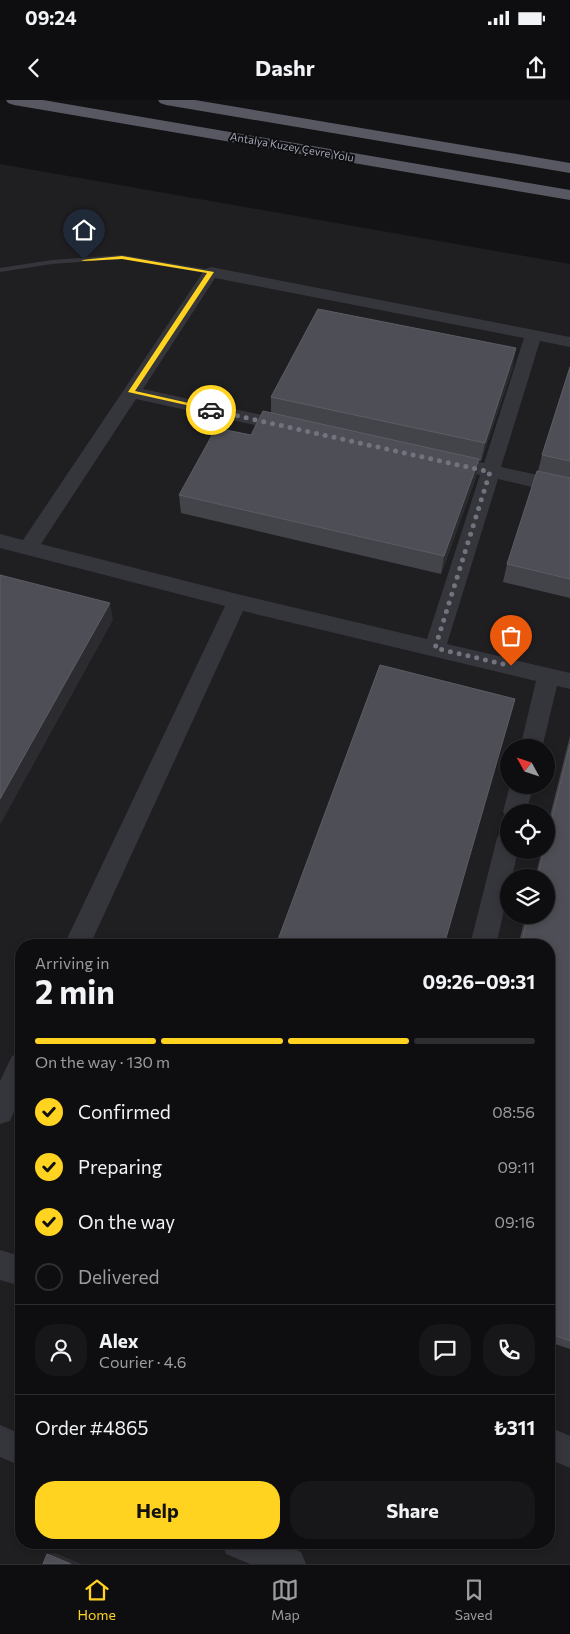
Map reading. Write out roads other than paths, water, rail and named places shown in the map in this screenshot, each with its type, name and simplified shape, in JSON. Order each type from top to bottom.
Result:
[{"type":"highway","name":"Antalya Kuzey Çevre Yolu","points":[[14,100],[570,195]]},
{"type":"highway","name":"Antalya Kuzey Çevre Yolu","points":[[166,100],[570,168]]},
{"type":"street","points":[[28,548],[211,272],[570,342]]},
{"type":"street","points":[[435,648],[534,334]]},
{"type":"street","points":[[131,392],[306,431]]},
{"type":"street","points":[[432,459],[570,489]]},
{"type":"street","points":[[0,541],[237,602],[570,681]]},
{"type":"street","points":[[80,939],[237,602]]},
{"type":"street","points":[[533,739],[548,676]]},
{"type":"street","points":[[484,939],[504,859]]},
{"type":"street","points":[[0,1111],[15,1078]]},
{"type":"street","points":[[0,1265],[15,1269]]},
{"type":"street","points":[[0,1440],[15,1447]]},
{"type":"street","points":[[555,1446],[570,1452]]},
{"type":"street","points":[[254,1549],[289,1564]]},
{"type":"lane","points":[[0,270],[52,262],[122,257],[211,272]]}]
